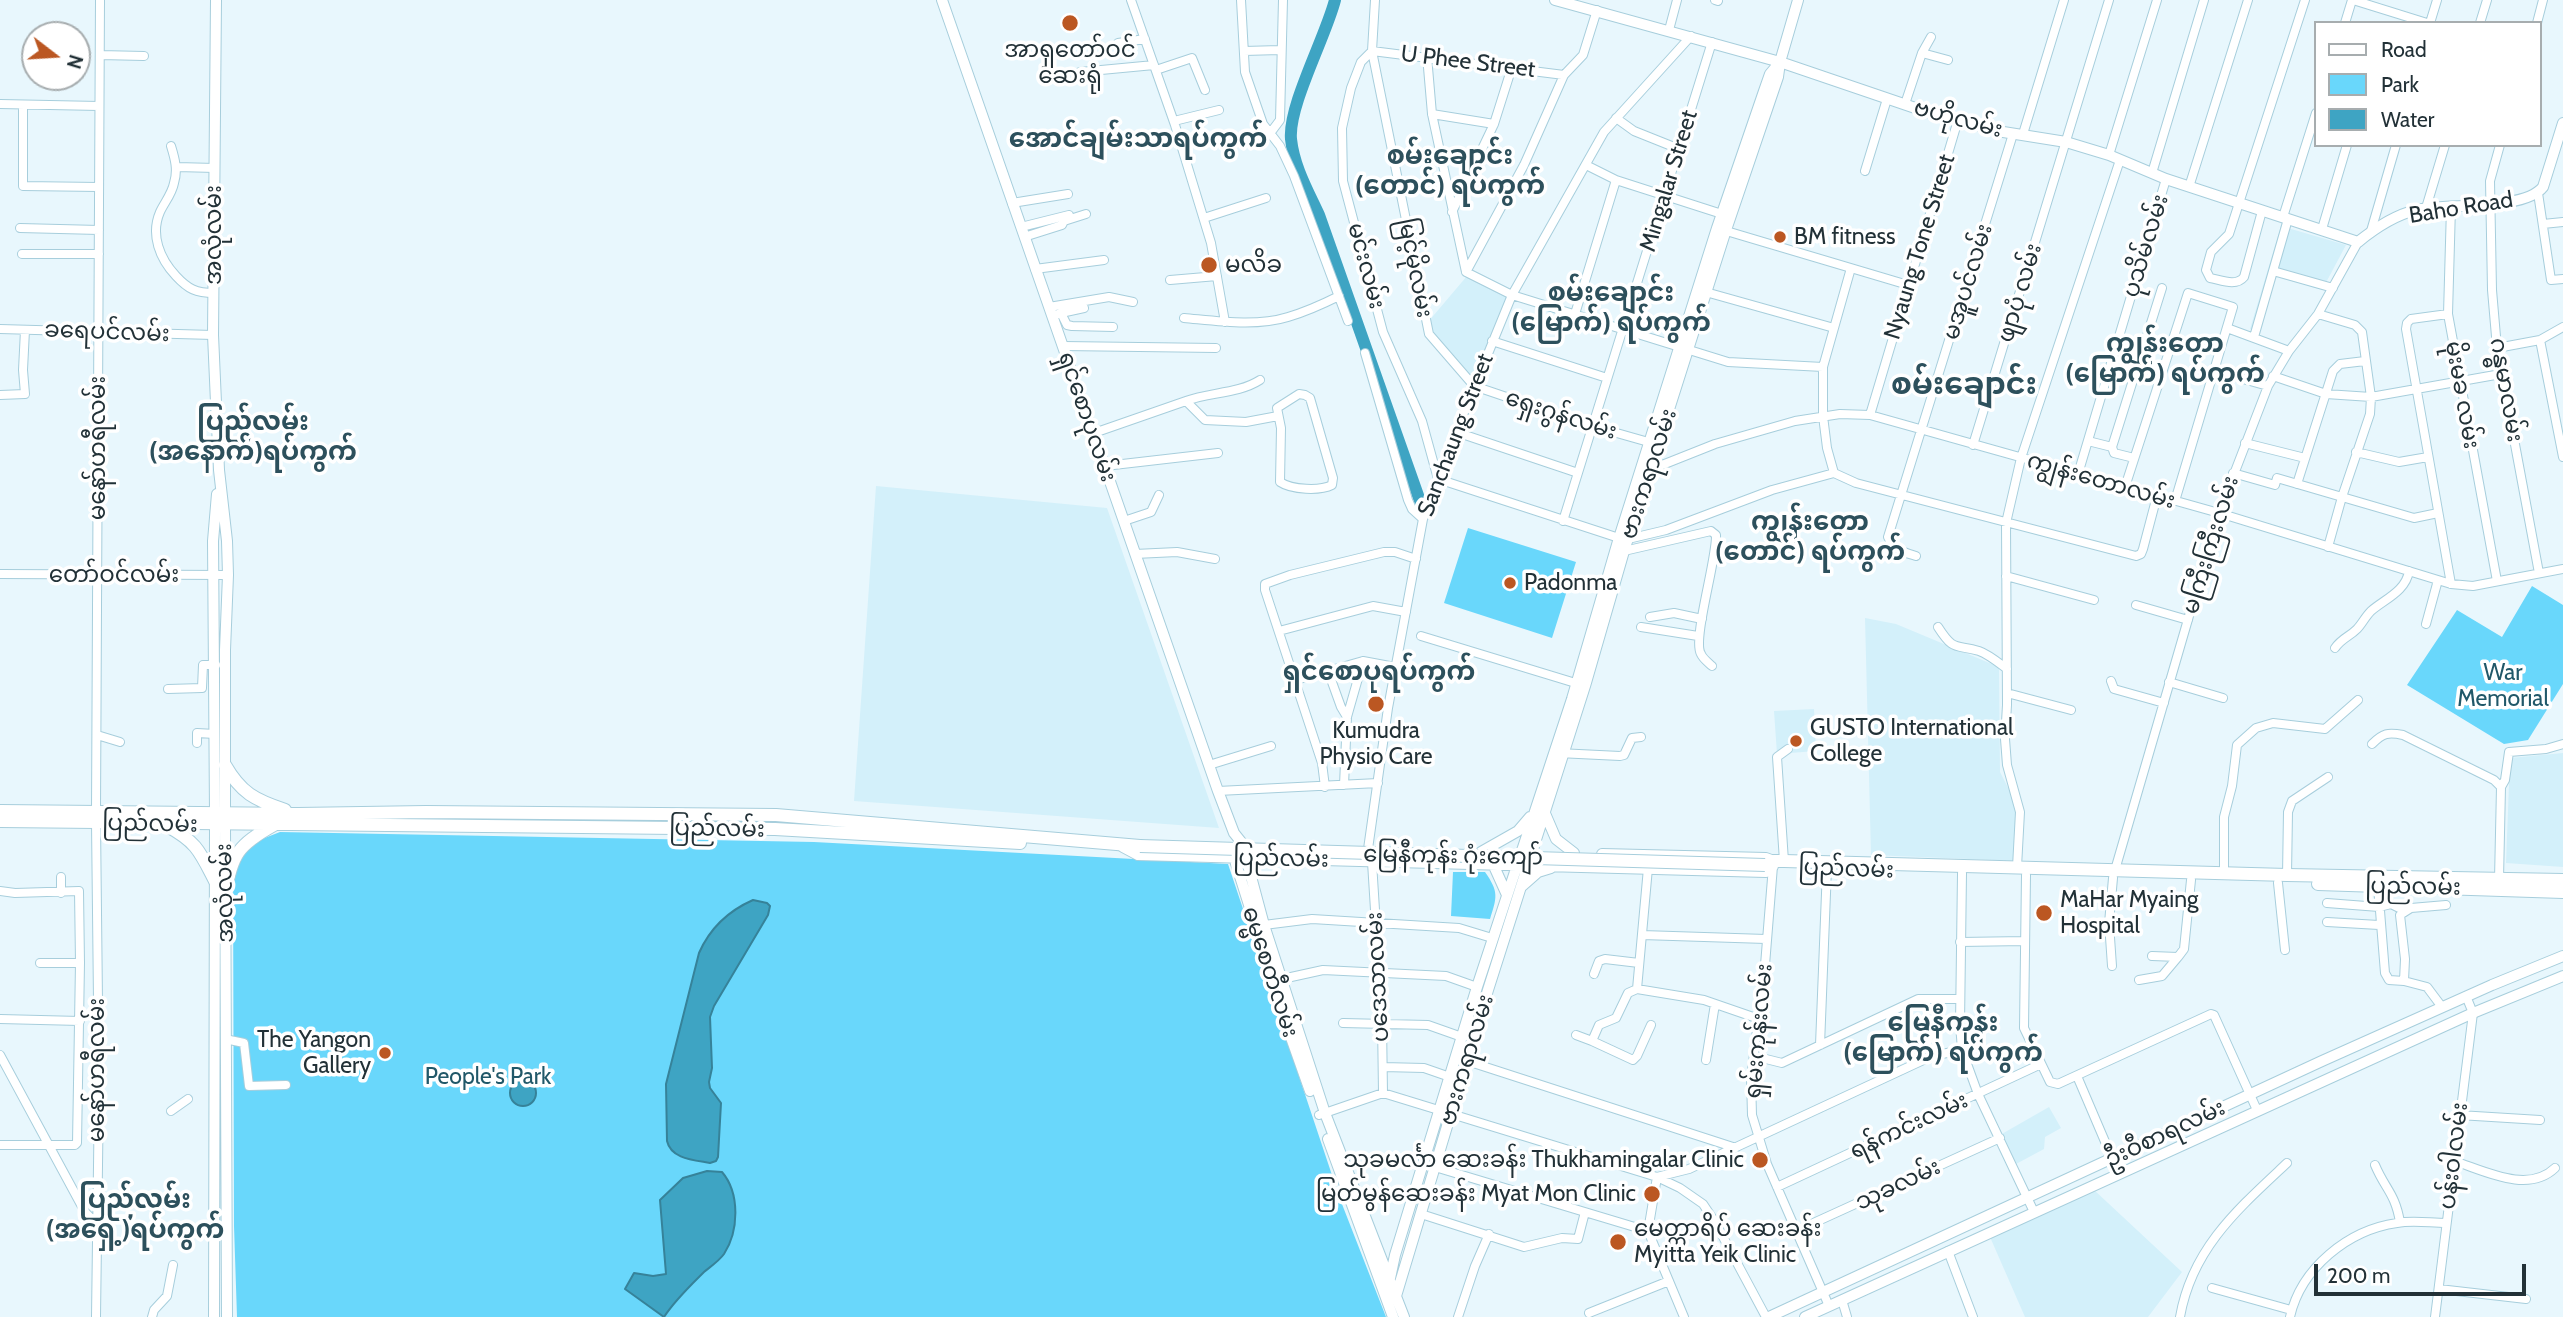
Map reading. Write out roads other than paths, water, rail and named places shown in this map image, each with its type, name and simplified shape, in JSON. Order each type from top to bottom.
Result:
[{"type":"highway","points":[[225,765],[234,782],[258,801],[299,814]]},
{"type":"highway","name":"ပြည်လမ်း","points":[[0,811],[163,824],[299,814],[440,812],[776,815],[1122,846]]},
{"type":"highway","name":"ပြည်လမ်း","points":[[0,821],[96,817],[220,818],[276,824],[775,829],[949,840],[1122,846]]},
{"type":"highway","points":[[163,824],[187,836],[199,849],[215,881]]},
{"type":"highway","points":[[225,894],[230,865],[236,854],[255,835],[276,824]]},
{"type":"highway","name":"မြေနီကုန်း ဂုံးကျော်","points":[[1122,846],[1774,864]]},
{"type":"highway","name":"ပြည်လမ်း","points":[[1774,864],[1962,873],[2022,871]]},
{"type":"highway","name":"ပြည်လမ်း","points":[[1774,864],[2114,874],[2224,873],[2378,886],[2563,892]]},
{"type":"highway","name":"ပြည်လမ်း","points":[[2114,874],[2192,880],[2563,880]]},
{"type":"main road","name":"အလုံလမ်း","points":[[216,0],[213,335],[219,470],[228,575],[225,765],[215,881],[220,915],[225,1039],[227,1317]]},
{"type":"main road","name":"ရှင်စောပုလမ်း","points":[[942,0],[1035,269],[1054,312],[1063,346],[1236,840]]},
{"type":"main road","name":"ဗားကရာလမ်း","points":[[1391,1297],[1389,1276],[1462,1037],[1521,888],[1522,864],[1653,444],[1770,74],[1780,62],[1798,0]]},
{"type":"main road","name":"ဗဟိုလမ်း","points":[[1562,1],[1780,62],[1958,120],[2066,142],[2115,158],[2166,180],[2358,242]]},
{"type":"main road","name":"Baho Road","points":[[2358,242],[2371,231],[2411,211],[2492,204],[2538,193],[2543,187],[2563,123]]},
{"type":"main road","name":"အလုံလမ်း","points":[[215,1317],[220,915],[225,894],[215,734],[214,541],[219,470]]},
{"type":"main road","name":"ဗားကရာလမ်း","points":[[1599,621],[1624,551],[1624,539]]},
{"type":"main road","points":[[1482,852],[1518,831],[1539,811],[1556,839],[1574,853]]},
{"type":"main road","name":"ပြည်လမ်း","points":[[1137,840],[1236,840],[1368,849],[1766,858],[1774,864],[1766,872],[1372,862],[1138,855],[1122,846],[1137,840]]},
{"type":"main road","name":"ဓမ္မစေတီလမ်း","points":[[1236,840],[1245,857],[1322,1114],[1391,1297],[1404,1317]]},
{"type":"main road","name":"ဓမ္မစေတီလမ်း","points":[[1236,840],[1233,858],[1288,1029],[1389,1276]]},
{"type":"main road","points":[[1493,864],[1507,895]]},
{"type":"main road","points":[[1482,988],[1492,938],[1507,895],[1522,864]]},
{"type":"main road","points":[[1521,888],[1538,872],[1560,866]]},
{"type":"main road","name":"ဦးဝီစာရလမ်း","points":[[1770,1317],[2322,1061],[2563,956]]},
{"type":"main road","points":[[2542,964],[2548,982]]},
{"type":"main road","name":"ဦးဝီစာရလမ်း","points":[[1805,1317],[2399,1046],[2563,976]]},
{"type":"main road","name":"ဗားကရာလမ်း","points":[[1391,1297],[1415,1233],[1467,1061],[1482,988]]},
{"type":"main road","points":[[2391,1030],[2399,1046]]},
{"type":"main road","points":[[2322,1061],[2329,1078]]},
{"type":"main road","points":[[2172,1130],[2180,1146]]},
{"type":"main road","points":[[2107,1160],[2110,1177]]},
{"type":"main road","points":[[1402,1230],[1406,1235],[1415,1233]]},
{"type":"main road","points":[[1958,1232],[1963,1244]]},
{"type":"main road","points":[[1382,1256],[1388,1260],[1395,1255]]},
{"type":"main road","points":[[1893,1261],[1899,1274]]},
{"type":"main road","name":"ဓမ္မစေတီလမ်း","points":[[1391,1297],[1393,1317]]},
{"type":"street","name":"မနော်ဟရီလမ်း","points":[[96,1317],[99,1090],[96,817],[100,0]]},
{"type":"street","points":[[1131,0],[1174,121],[1204,218],[1225,322]]},
{"type":"street","points":[[1241,0],[1245,72],[1263,124],[1280,146],[1307,211],[1348,321]]},
{"type":"street","points":[[1271,132],[1280,120],[1283,0]]},
{"type":"street","name":"မြင့်မိုလမ်း","points":[[1375,0],[1372,51],[1425,321],[1429,334],[1440,349],[1474,386]]},
{"type":"street","points":[[1669,30],[1677,0]]},
{"type":"street","name":"မအူပင်လမ်း","points":[[1916,556],[1899,551],[1888,537],[2064,0]]},
{"type":"street","name":"ဖျာပုံ လမ်း","points":[[1973,444],[2109,0]]},
{"type":"street","points":[[2157,0],[2115,158],[2021,458],[2006,523],[2005,739],[2007,765],[2020,812],[2025,941],[2024,1028],[2053,1084],[2077,1076],[2211,1014],[2214,1015],[2257,1110]]},
{"type":"street","points":[[2152,173],[2204,0]]},
{"type":"street","points":[[2189,187],[2248,0]]},
{"type":"street","points":[[2262,211],[2241,281],[2232,283],[2210,278],[2206,270],[2211,252],[2230,234],[2305,0]]},
{"type":"street","points":[[2346,21],[2353,0],[2421,21]]},
{"type":"street","points":[[2429,21],[2437,0]]},
{"type":"street","points":[[2481,21],[2487,0]]},
{"type":"street","points":[[2538,21],[2543,0]]},
{"type":"street","points":[[1466,272],[1524,165],[1564,75],[1583,55],[1597,10]]},
{"type":"street","points":[[2386,21],[2388,11]]},
{"type":"street","name":"Sanchaung Street","points":[[1368,849],[1395,667],[1423,519],[1474,386],[1512,295],[1604,132],[1691,36]]},
{"type":"street","points":[[1905,104],[1922,53],[1931,37]]},
{"type":"street","points":[[1118,43],[1145,39]]},
{"type":"street","name":"Mingalar Street","points":[[1563,520],[1712,42]]},
{"type":"street","points":[[1244,51],[1280,50]]},
{"type":"street","name":"U Phee Street","points":[[1372,51],[1564,75]]},
{"type":"street","name":"မင်းလမ်း","points":[[1372,51],[1361,62],[1351,88],[1342,128],[1343,181],[1383,332],[1422,421],[1438,479]]},
{"type":"street","points":[[1922,53],[1948,60]]},
{"type":"street","points":[[100,55],[144,56]]},
{"type":"street","points":[[1427,56],[1432,114],[1466,272]]},
{"type":"street","points":[[1080,72],[1155,67],[1192,58],[1205,90]]},
{"type":"street","points":[[1452,212],[1494,124],[1512,67]]},
{"type":"street","points":[[1865,172],[1888,99]]},
{"type":"street","points":[[0,104],[99,106]]},
{"type":"street","points":[[23,105],[23,187],[99,187]]},
{"type":"street","points":[[1174,121],[1219,110]]},
{"type":"street","points":[[1432,114],[1494,124]]},
{"type":"street","points":[[1616,118],[1634,131],[1679,149]]},
{"type":"street","name":"Nyaung Tone Street","points":[[1870,415],[1958,120]]},
{"type":"street","points":[[2254,337],[2314,120]]},
{"type":"street","points":[[171,146],[177,167],[174,183],[159,215],[157,246],[173,273],[190,290],[214,293]]},
{"type":"street","points":[[2322,229],[2346,147]]},
{"type":"street","points":[[2371,231],[2395,147]]},
{"type":"street","points":[[2426,208],[2444,147]]},
{"type":"street","name":"ဂန္ဓမာလမ်း","points":[[2499,147],[2490,181],[2491,290],[2501,374],[2539,573]]},
{"type":"street","points":[[1586,165],[1616,180],[1726,216]]},
{"type":"street","points":[[177,167],[215,168]]},
{"type":"street","points":[[1575,314],[1616,180]]},
{"type":"street","name":"ပုသိမ်လမ်း","points":[[2078,474],[2166,180]]},
{"type":"street","points":[[2538,193],[2552,280],[2563,279]]},
{"type":"street","points":[[1012,203],[1068,194]]},
{"type":"street","points":[[1204,218],[1266,198]]},
{"type":"street","name":"မိုးမခ လမ်း","points":[[2451,207],[2448,314],[2497,581]]},
{"type":"street","points":[[1022,232],[1072,214]]},
{"type":"street","points":[[1022,232],[1062,225],[1064,221],[1086,214]]},
{"type":"street","points":[[2543,224],[2563,222]]},
{"type":"street","points":[[20,228],[99,230]]},
{"type":"street","points":[[1722,229],[1908,285]]},
{"type":"street","name":"မကြီးကြီးလမ်း","points":[[2112,965],[2109,923],[2114,874],[2219,513],[2273,376],[2318,314],[2358,242]]},
{"type":"street","points":[[22,254],[99,254]]},
{"type":"street","points":[[1035,269],[1104,260]]},
{"type":"street","points":[[1834,472],[1827,448],[1823,416],[1823,367],[1851,268]]},
{"type":"street","points":[[2273,271],[2333,288]]},
{"type":"street","points":[[1466,272],[1512,295],[1684,349],[1742,364],[1823,367]]},
{"type":"street","points":[[1170,280],[1217,276]]},
{"type":"street","points":[[2134,458],[2114,453],[2112,447],[2162,288]]},
{"type":"street","points":[[1703,291],[1834,328]]},
{"type":"street","points":[[2125,487],[2187,294],[2233,307],[2175,501]]},
{"type":"street","points":[[1184,318],[1225,322],[1273,320],[1289,317],[1339,296]]},
{"type":"street","points":[[1054,312],[1109,297],[1133,302]]},
{"type":"street","points":[[1054,312],[1084,308]]},
{"type":"street","points":[[1054,312],[1067,325],[1113,327]]},
{"type":"street","points":[[2318,314],[2359,328],[2362,332],[2371,397],[2370,414],[2328,547]]},
{"type":"street","points":[[2448,314],[2411,319],[2407,323],[2415,390],[2451,584]]},
{"type":"street","points":[[2497,348],[2540,340],[2563,327]]},
{"type":"street","points":[[2227,328],[2289,351]]},
{"type":"street","name":"ခရေပင်လမ်း","points":[[0,329],[213,335]]},
{"type":"street","points":[[0,395],[25,394],[25,330]]},
{"type":"street","points":[[2540,340],[2563,453]]},
{"type":"street","points":[[1492,341],[1607,378]]},
{"type":"street","points":[[1063,346],[1216,348]]},
{"type":"street","points":[[1365,353],[1408,500],[1412,509],[1423,519]]},
{"type":"street","points":[[2297,484],[2333,372],[2340,364],[2365,360]]},
{"type":"street","points":[[2214,371],[2268,386]]},
{"type":"street","points":[[2273,376],[2326,394],[2371,397],[2501,374]]},
{"type":"street","points":[[1094,433],[1200,396],[1241,389],[1260,380]]},
{"type":"street","name":"ရှေးဂွန်လမ်း","points":[[1474,386],[1653,444]]},
{"type":"street","points":[[1299,394],[1310,398],[1333,478],[1329,488],[1304,488],[1280,482],[1281,428],[1278,416],[1277,408],[1299,394]]},
{"type":"street","points":[[1186,401],[1205,420],[1246,422],[1278,416]]},
{"type":"street","name":"ကျွန်းတောလမ်း","points":[[1645,471],[1715,444],[1823,416],[1870,415],[2219,513],[2451,584],[2473,586],[2563,569]]},
{"type":"street","points":[[1456,432],[1578,472]]},
{"type":"street","points":[[2092,442],[2112,447]]},
{"type":"street","points":[[2245,443],[2305,458]]},
{"type":"street","points":[[2356,452],[2399,462],[2428,457]]},
{"type":"street","points":[[1105,466],[1218,453]]},
{"type":"street","points":[[1438,479],[1624,539],[1667,530],[1761,494],[1834,472],[1856,483],[2136,556],[2141,554],[2143,549],[2157,496]]},
{"type":"street","points":[[2233,473],[2275,485],[2277,478],[2414,518],[2438,513]]},
{"type":"street","points":[[1124,521],[1151,512],[1159,495]]},
{"type":"street","points":[[1624,551],[1664,543],[1702,531],[1714,532],[1717,550],[1698,636],[1700,654],[1712,666]]},
{"type":"street","points":[[1135,554],[1177,552],[1215,558]]},
{"type":"street","points":[[1325,787],[1322,763],[1265,584],[1290,575],[1384,552],[1395,552],[1416,559]]},
{"type":"street","points":[[2336,648],[2341,639],[2357,629],[2375,608],[2403,588],[2408,581],[2409,572]]},
{"type":"street","name":"တော်ဝင်လမ်း","points":[[0,574],[228,575]]},
{"type":"street","points":[[2006,576],[2094,600]]},
{"type":"street","points":[[2426,624],[2438,580]]},
{"type":"street","points":[[2136,605],[2188,620]]},
{"type":"street","points":[[1279,631],[1373,607],[1406,612]]},
{"type":"street","points":[[1650,617],[1674,613],[1702,619]]},
{"type":"street","points":[[1641,626],[1698,636]]},
{"type":"street","points":[[1938,627],[1954,646],[1980,651],[2007,669]]},
{"type":"street","points":[[1421,636],[1580,684]]},
{"type":"street","points":[[1296,680],[1363,661],[1395,667]]},
{"type":"street","points":[[1345,785],[1347,717],[1363,661]]},
{"type":"street","points":[[168,689],[202,688],[203,665],[216,665]]},
{"type":"street","points":[[1328,671],[1347,717]]},
{"type":"street","points":[[2111,681],[2114,689],[2164,703]]},
{"type":"street","points":[[2169,682],[2223,698]]},
{"type":"street","points":[[2007,693],[2071,709]]},
{"type":"street","points":[[2224,873],[2224,817],[2232,786],[2237,746],[2261,725],[2273,723],[2325,729],[2358,700]]},
{"type":"street","points":[[2372,744],[2382,734],[2391,732],[2403,735],[2494,780],[2501,787]]},
{"type":"street","points":[[197,743],[197,733],[215,734]]},
{"type":"street","points":[[97,736],[120,742]]},
{"type":"street","points":[[1557,753],[1620,757],[1624,755],[1632,738],[1642,737]]},
{"type":"street","points":[[2499,879],[2501,787],[2505,780],[2509,752],[2546,749],[2563,744]]},
{"type":"street","points":[[1209,765],[1271,746]]},
{"type":"street","name":"ရှမ်းကုန်းလမ်း","points":[[1788,749],[1777,758],[1774,864],[1751,1078],[1752,1115],[1777,1187],[1829,1306]]},
{"type":"street","points":[[2285,950],[2283,879],[2288,812],[2292,801],[2328,777]]},
{"type":"street","points":[[1218,791],[1378,783]]},
{"type":"street","name":"ပဒေသာလမ်း","points":[[1372,862],[1382,1022],[1383,1093]]},
{"type":"street","points":[[1637,989],[1648,868]]},
{"type":"street","points":[[1820,1045],[1828,868]]},
{"type":"street","points":[[1962,873],[1962,1050],[1978,1094],[2034,1212]]},
{"type":"street","points":[[61,877],[61,892]]},
{"type":"street","points":[[2138,980],[2162,976],[2178,957],[2187,940],[2192,880]]},
{"type":"street","points":[[2378,886],[2379,925],[2385,973],[2389,979],[2427,987],[2442,1007]]},
{"type":"street","points":[[0,891],[79,891],[80,963],[77,1143],[49,1146],[0,1145]]},
{"type":"street","points":[[2326,903],[2379,907],[2391,904],[2405,911]]},
{"type":"street","points":[[2404,981],[2405,959],[2400,915],[2411,908],[2446,905]]},
{"type":"street","points":[[1264,925],[1312,919],[1459,928],[1492,938]]},
{"type":"street","points":[[2327,922],[2379,925]]},
{"type":"street","points":[[1642,935],[1766,939]]},
{"type":"street","points":[[1960,942],[2025,941]]},
{"type":"street","points":[[2152,956],[2178,957]]},
{"type":"street","points":[[1594,974],[1599,961],[1605,959],[1639,963]]},
{"type":"street","points":[[40,963],[80,963]]},
{"type":"street","points":[[1282,979],[1323,970],[1379,972],[1446,976],[1482,988]]},
{"type":"street","points":[[1592,1041],[1600,1025],[1605,1020],[1616,1018],[1628,993],[1637,989],[1715,1004],[1759,1019]]},
{"type":"street","points":[[2466,996],[2473,1013]]},
{"type":"street","points":[[1754,1056],[1782,1063],[1918,999],[1960,999]]},
{"type":"street","points":[[1706,1060],[1715,1004]]},
{"type":"street","name":"ပန်းဝါလမ်း","points":[[2435,1317],[2473,1013]]},
{"type":"street","points":[[0,1019],[80,1021]]},
{"type":"street","points":[[1343,1023],[1428,1025],[1462,1037]]},
{"type":"street","points":[[1576,1035],[1633,1060],[1651,1025]]},
{"type":"street","points":[[225,1039],[244,1043],[249,1086],[286,1085]]},
{"type":"street","points":[[1657,1177],[1689,1170],[1932,1056],[1962,1050]]},
{"type":"street","points":[[0,1055],[85,1212],[96,1223]]},
{"type":"street","points":[[1467,1061],[1736,1148]]},
{"type":"street","name":"ရန်ကင်းလမ်း","points":[[1777,1187],[2041,1064]]},
{"type":"street","points":[[1383,1067],[1424,1068],[1450,1077]]},
{"type":"street","points":[[2077,1076],[2107,1160]]},
{"type":"street","points":[[1322,1114],[1383,1093],[1657,1177],[1680,1188],[1703,1204],[1770,1317]]},
{"type":"street","points":[[171,1111],[188,1099]]},
{"type":"street","points":[[2459,1115],[2540,1120]]},
{"type":"street","name":"သုခလမ်း","points":[[1797,1231],[2000,1138]]},
{"type":"street","points":[[2454,1161],[2521,1181],[2546,1177],[2555,1168]]},
{"type":"street","points":[[2180,1317],[2195,1268],[2211,1240],[2240,1207],[2287,1163]]},
{"type":"street","points":[[2375,1165],[2381,1180],[2395,1197],[2400,1222]]},
{"type":"street","points":[[1435,1167],[1648,1231]]},
{"type":"street","points":[[1657,1177],[1648,1231],[1684,1317]]},
{"type":"street","points":[[1421,1214],[1524,1247],[1562,1238],[1578,1239],[1585,1212]]},
{"type":"street","points":[[2212,1288],[2290,1313],[2313,1270],[2332,1251],[2354,1237],[2400,1222],[2446,1223]]},
{"type":"street","points":[[1458,1317],[1489,1234]]},
{"type":"street","points":[[1948,1251],[1973,1317]]},
{"type":"street","points":[[152,1317],[153,1310],[167,1296],[173,1265]]},
{"type":"street","points":[[1589,1312],[1602,1313],[1669,1281]]},
{"type":"street","points":[[2438,1289],[2526,1299]]},
{"type":"street","points":[[209,1317],[214,1296]]},
{"type":"street","points":[[1842,1300],[1847,1317]]},
{"type":"water","points":[[753,900],[770,906],[768,915],[710,1017],[712,1068],[709,1082],[710,1088],[721,1103],[718,1157],[710,1163],[690,1159],[673,1152],[667,1141],[666,1084],[699,953],[721,921]]},
{"type":"water","points":[[523,1080],[532,1084],[536,1093],[532,1102],[523,1106],[514,1102],[510,1093],[514,1084]]},
{"type":"water","points":[[707,1171],[722,1172],[732,1190],[735,1212],[733,1234],[722,1257],[688,1288],[664,1317],[625,1289],[634,1273],[653,1276],[666,1274],[660,1200],[683,1178]]},
{"type":"waterway","points":[[1335,0],[1295,108],[1291,139],[1295,159],[1319,215],[1420,501]]},
{"type":"place","name":"အာရှတော်ဝင် ဆေးရုံ","points":[[1070,23]]},
{"type":"place","name":"BM fitness","points":[[1780,237]]},
{"type":"place","name":"မလိခ","points":[[1209,265]]},
{"type":"place","name":"Padonma","points":[[1510,583]]},
{"type":"place","name":"Kumudra Physio Care","points":[[1376,704]]},
{"type":"place","name":"GUSTO International College","points":[[1796,741]]},
{"type":"place","name":"MaHar Myaing Hospital","points":[[2044,913]]},
{"type":"place","name":"The Yangon Gallery","points":[[385,1053]]},
{"type":"place","name":"သုခမင်္လာ ဆေးခန်း Thukhamingalar Clinic","points":[[1760,1160]]},
{"type":"place","name":"မြတ်မွန်ဆေးခန်း Myat Mon Clinic","points":[[1652,1194]]},
{"type":"place","name":"မေတ္တာရိပ် ဆေးခန်း Myitta Yeik Clinic","points":[[1618,1242]]},
{"type":"district","name":"အောင်ချမ်းသာရပ်ကွက်","points":[[1138,139]]},
{"type":"district","name":"စမ်းချောင်း (တောင်) ရပ်ကွက်","points":[[1450,171]]},
{"type":"district","name":"စမ်းချောင်း (မြောက်) ရပ်ကွက်","points":[[1611,308]]},
{"type":"district","name":"ကျွန်းတော (မြောက်) ရပ်ကွက်","points":[[2165,359]]},
{"type":"district","name":"စမ်းချောင်း","points":[[1964,385]]},
{"type":"district","name":"ပြည်လမ်း (အနောက်)ရပ်ကွက်","points":[[253,436]]},
{"type":"district","name":"ကျွန်းတော (တောင်) ရပ်ကွက်","points":[[1810,537]]},
{"type":"district","name":"ရှင်စောပုရပ်ကွက်","points":[[1379,672]]},
{"type":"district","name":"မြေနီကုန်း (မြောက်) ရပ်ကွက်","points":[[1943,1038]]},
{"type":"district","name":"ပြည်လမ်း (အရှေ့)ရပ်ကွက်","points":[[135,1215]]},
{"type":"park label","name":"War Memorial","points":[[2503,686]]},
{"type":"park label","name":"People's Park","points":[[488,1077]]}]
